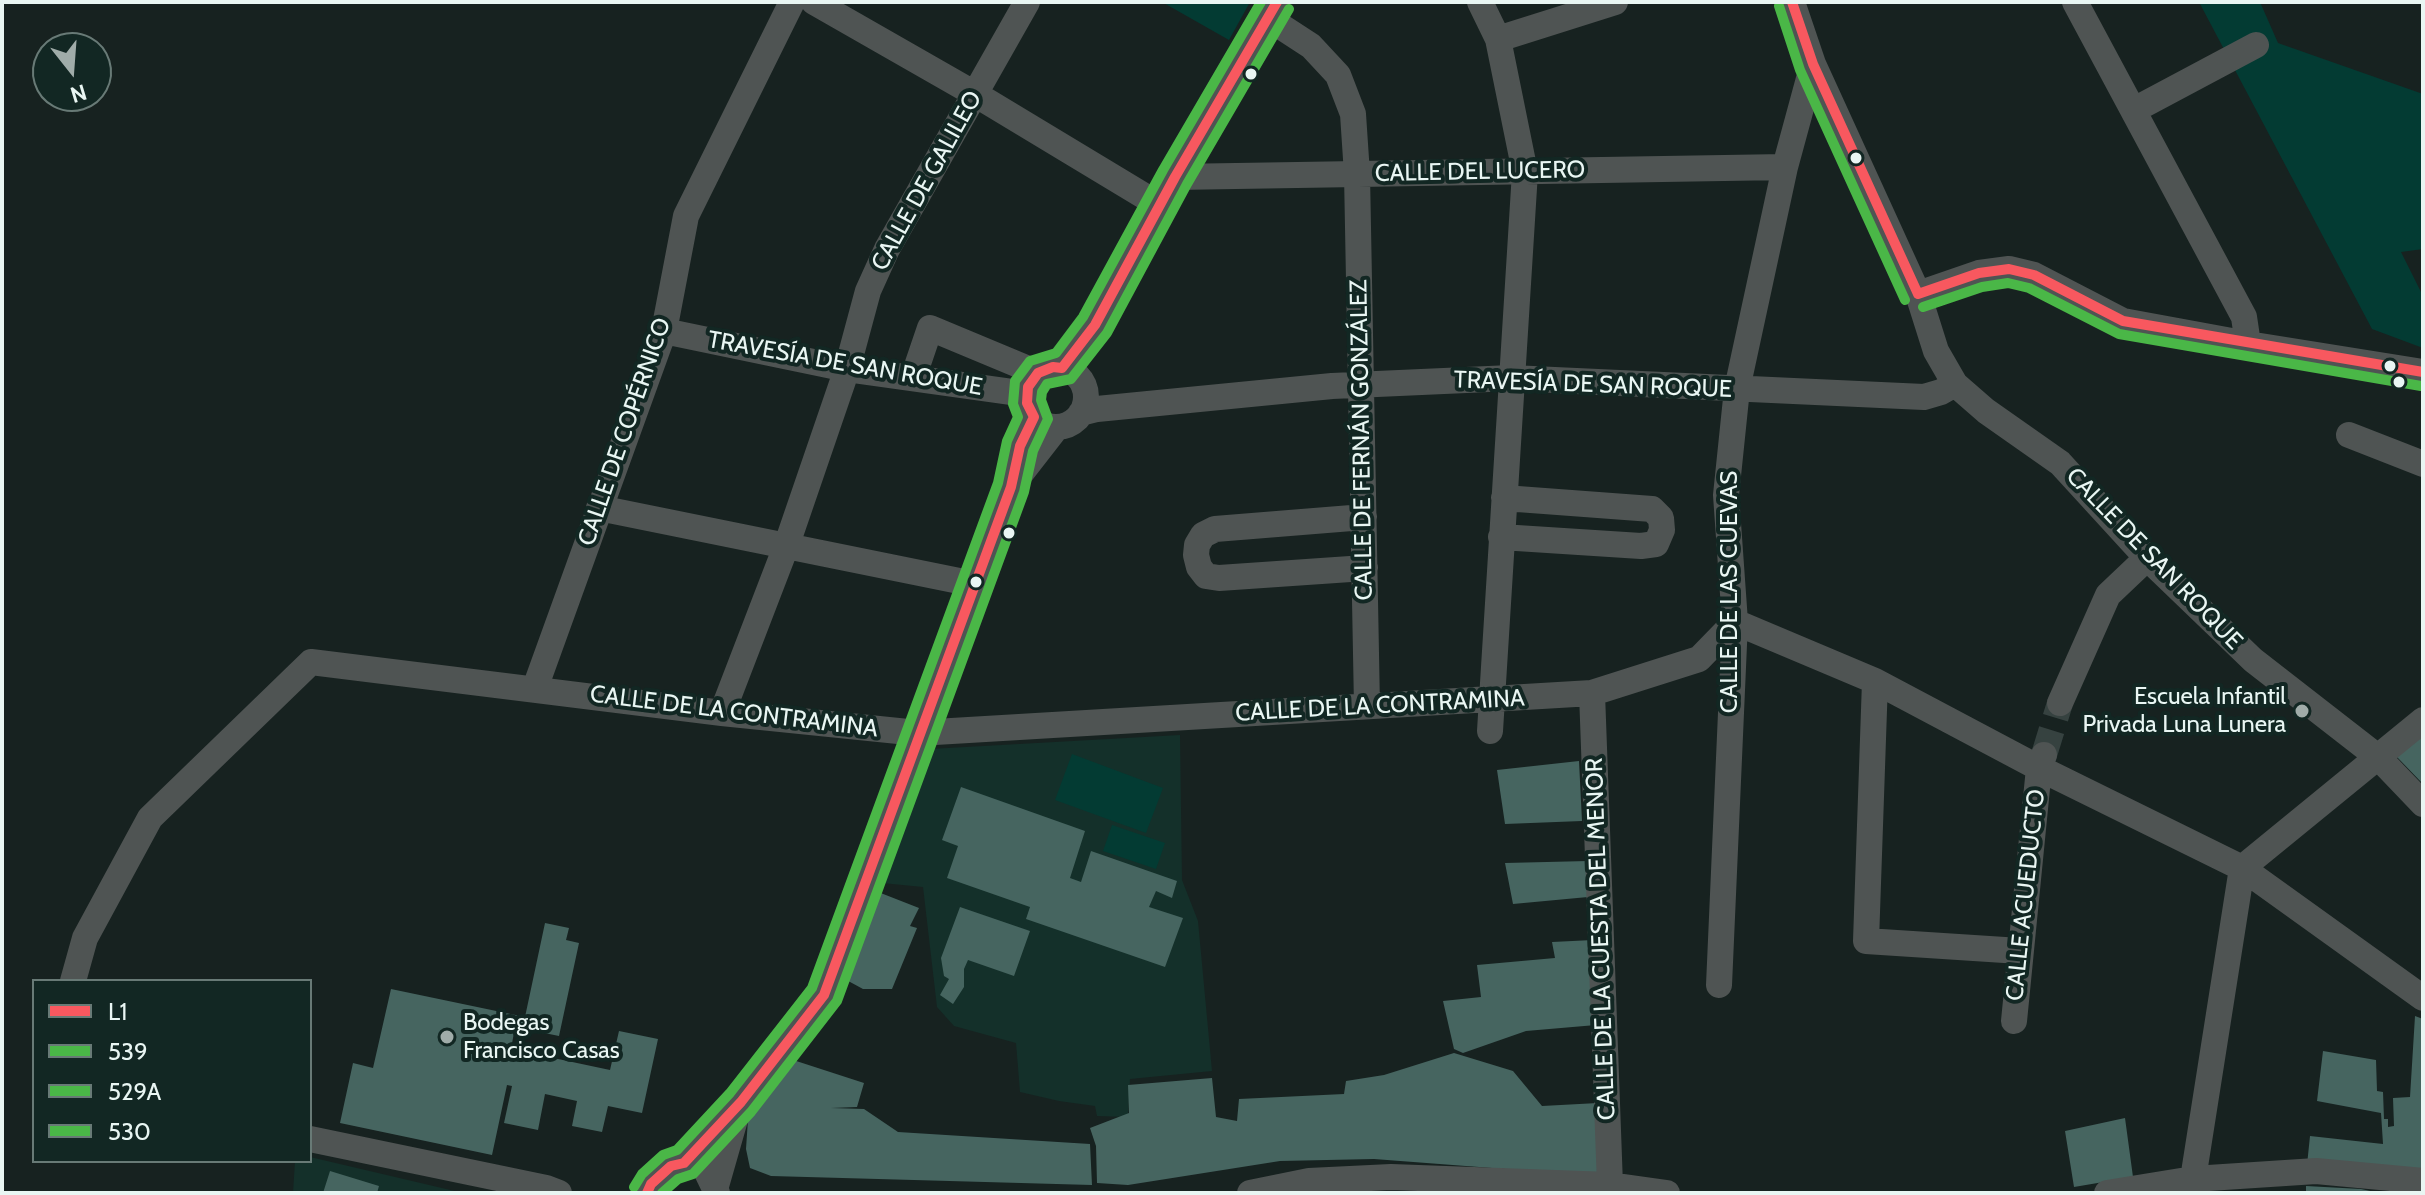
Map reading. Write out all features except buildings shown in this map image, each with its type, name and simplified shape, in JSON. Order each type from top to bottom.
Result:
[{"type":"street","name":"CALLE DE COPÉRNICO","points":[[535,688],[664,331],[686,216],[792,2]]},
{"type":"street","points":[[814,2],[1159,205]]},
{"type":"street","name":"CALLE DE GALILEO","points":[[722,713],[787,544],[847,369],[868,291],[887,249],[1027,2]]},
{"type":"street","points":[[1480,2],[1498,39],[1525,172],[1490,731]]},
{"type":"street","points":[[1498,39],[1615,2]]},
{"type":"street","points":[[2075,2],[2244,317],[2248,344]]},
{"type":"street","name":"CALLE DE SAN ROQUE","points":[[1795,3],[1813,64],[1918,294],[1936,351],[1955,384],[1986,411],[2060,463],[2147,558],[2253,660],[2379,758],[2423,804]]},
{"type":"street","points":[[684,1163],[741,1102],[824,995],[1011,487],[1159,205],[1272,10]]},
{"type":"street","name":"CALLE DE FERNÁN GONZÁLEZ","points":[[1272,10],[1338,75],[1353,114],[1357,174],[1367,706]]},
{"type":"street","points":[[2134,110],[2256,45]]},
{"type":"street","name":"CALLE DE LAS CUEVAS","points":[[1719,985],[1735,622],[1726,495],[1737,389],[1785,167],[1813,64]]},
{"type":"street","name":"CALLE DEL LUCERO","points":[[1175,177],[1785,167]]},
{"type":"street","points":[[1918,294],[1979,273],[2009,269],[2034,275],[2123,321],[2423,372]]},
{"type":"street","points":[[913,378],[930,328],[1058,395]]},
{"type":"street","name":"TRAVESÍA DE SAN ROQUE","points":[[664,331],[847,369],[1058,395],[1097,409],[1361,385],[1511,378],[1924,397],[1955,384]]},
{"type":"street","points":[[2349,435],[2423,464]]},
{"type":"street","points":[[1501,537],[1641,546],[1656,544],[1662,530],[1661,518],[1652,509],[1504,498]]},
{"type":"street","points":[[599,508],[974,584]]},
{"type":"street","points":[[1364,517],[1215,529],[1203,535],[1196,555],[1199,567],[1206,576],[1219,578],[1365,568]]},
{"type":"street","points":[[2060,703],[2108,595],[2147,558]]},
{"type":"street","points":[[1735,622],[1875,681],[2042,762],[2242,868],[2423,998]]},
{"type":"street","name":"CALLE DE LA CONTRAMINA","points":[[74,979],[85,938],[150,818],[311,662],[722,713],[918,733],[1592,693],[1699,659],[1735,622]]},
{"type":"street","points":[[1875,681],[1866,941],[2020,951]]},
{"type":"street","name":"CALLE DE LA CUESTA DEL MENOR","points":[[1592,693],[1610,1185]]},
{"type":"street","points":[[2193,1179],[2242,868],[2423,720]]},
{"type":"street","name":"CALLE ACUEDUCTO","points":[[2014,1021],[2042,762]]},
{"type":"street","points":[[719,1190],[741,1102]]},
{"type":"street","points":[[312,1139],[559,1193]]},
{"type":"street","points":[[647,1193],[651,1184],[671,1166],[695,1162],[704,1166],[719,1190]]},
{"type":"street","points":[[2107,1193],[2193,1179],[2316,1171],[2423,1181]]},
{"type":"street","points":[[1250,1193],[1309,1181],[1391,1177],[1559,1188],[1610,1185],[1667,1193]]},
{"type":"shaded area","points":[[1162,2],[1250,2],[1229,40]]},
{"type":"shaded area","points":[[2199,2],[2260,2],[2278,43],[2423,94],[2423,249],[2401,252],[2423,296],[2423,348],[2372,329]]},
{"type":"shaded area","points":[[1180,735],[1182,880],[1198,921],[1212,1071],[1130,1079],[1128,1117],[1097,1116],[1095,1106],[1020,1092],[1016,1043],[954,1026],[937,1007],[923,887],[882,883],[930,749]]},
{"type":"shaded area","points":[[1072,754],[1163,788],[1146,833],[1055,800]]},
{"type":"shaded area","points":[[1112,825],[1165,843],[1156,869],[1103,851]]},
{"type":"shaded area","points":[[312,1157],[463,1193],[293,1193],[295,1163],[312,1163]]},
{"type":"tunnel","points":[[2044,755],[2060,703]]},
{"type":"transit line","name":"529A","points":[[634,1187],[642,1174],[663,1155],[677,1150],[730,1093],[812,988],[998,483],[1007,441],[1018,417],[1013,404],[1015,381],[1030,361],[1056,353],[1083,317],[1163,170],[1261,2]]},
{"type":"transit line","name":"L1","points":[[647,1193],[651,1184],[671,1166],[684,1163],[741,1102],[824,995],[1011,487],[1020,446],[1034,417],[1027,403],[1028,387],[1038,373],[1053,367],[1062,368],[1095,325],[1175,177],[1277,2]]},
{"type":"transit line","name":"L1","points":[[1792,2],[1813,64],[1918,294]]},
{"type":"transit line","name":"530","points":[[1779,6],[1800,70],[1905,300]]},
{"type":"transit line","name":"539","points":[[662,1193],[678,1179],[693,1174],[751,1112],[837,1001],[1024,492],[1033,451],[1048,419],[1041,400],[1042,392],[1047,384],[1071,379],[1107,333],[1187,184],[1289,9]]},
{"type":"transit line","name":"L1","points":[[1918,294],[1979,273],[2009,269],[2034,275],[2123,321],[2423,372]]},
{"type":"transit line","name":"530","points":[[1923,307],[1982,287],[2008,283],[2029,288],[2119,334],[2421,386]]},
{"type":"place","name":"Escuela Infantil Privada Luna Lunera","points":[[2302,711]]},
{"type":"place","name":"Bodegas Francisco Casas","points":[[447,1037]]}]
